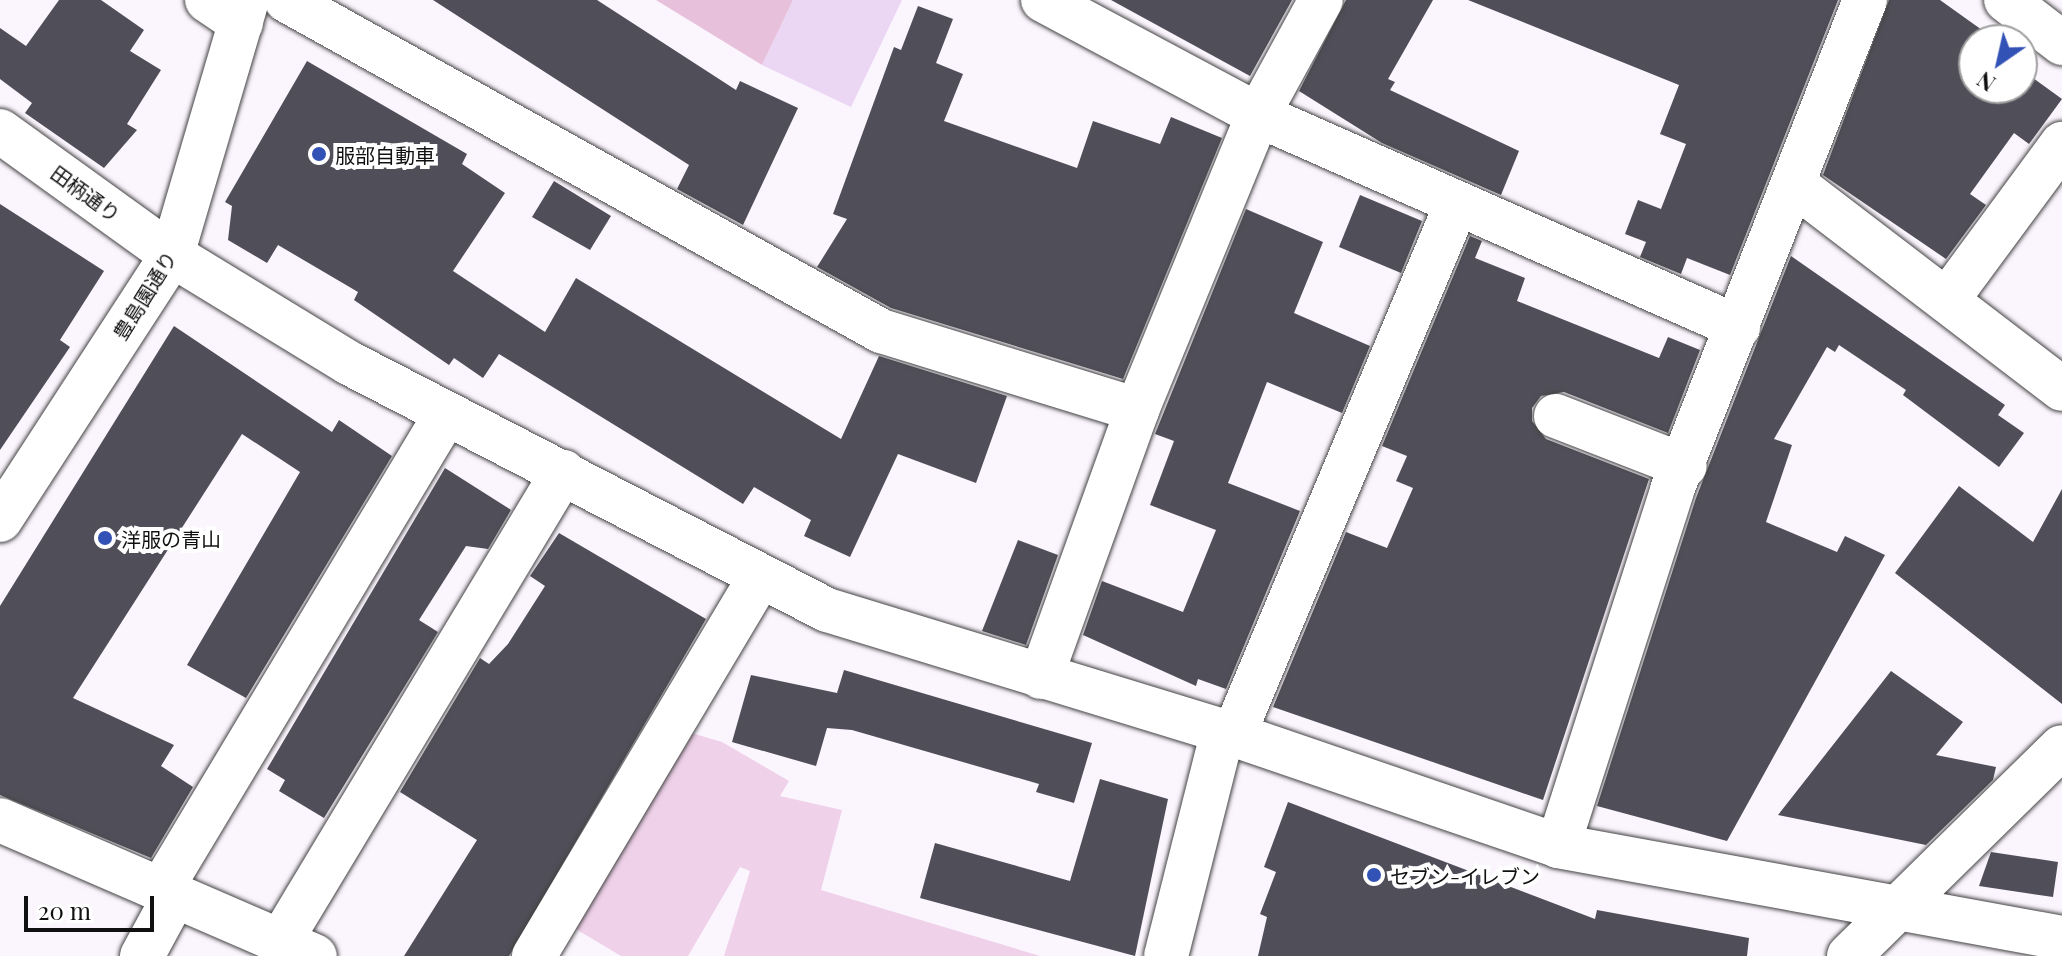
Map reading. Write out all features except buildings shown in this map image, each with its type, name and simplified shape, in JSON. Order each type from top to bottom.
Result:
[{"type":"street","points":[[286,0],[881,331],[1137,410]]},
{"type":"street","points":[[1043,0],[1258,115],[1738,327]]},
{"type":"street","points":[[1041,677],[1137,410],[1258,115],[1321,0]]},
{"type":"street","points":[[1558,846],[1685,466],[1865,0]]},
{"type":"street","points":[[2006,0],[2062,43]]},
{"type":"street","name":"豊島園通り","points":[[0,520],[172,255],[231,8]]},
{"type":"street","name":"田柄通り","points":[[0,131],[172,255],[446,414],[563,472],[758,580],[862,623],[1229,732],[1558,846],[2062,938]]},
{"type":"street","points":[[1947,300],[2062,144]]},
{"type":"street","points":[[1794,184],[2062,389]]},
{"type":"street","points":[[1168,955],[1229,732],[1457,203]]},
{"type":"street","points":[[142,956],[167,894],[446,414]]},
{"type":"street","points":[[1556,416],[1685,466]]},
{"type":"street","points":[[0,820],[297,949],[563,472]]},
{"type":"street","points":[[534,956],[758,580]]},
{"type":"street","points":[[1849,956],[2059,754]]},
{"type":"shaded area","points":[[656,0],[793,0],[762,65]]},
{"type":"shaded area","points":[[793,0],[902,0],[851,107],[762,65]]},
{"type":"shaded area","points":[[688,732],[722,742],[789,781],[780,796],[842,810],[821,890],[1040,956],[724,956],[750,871],[740,867],[688,956],[621,956],[569,925]]},
{"type":"place","name":"服部自動車","points":[[319,154]]},
{"type":"place","name":"洋服の青山","points":[[105,538]]},
{"type":"place","name":"セブン-イレブン","points":[[1374,875]]}]
